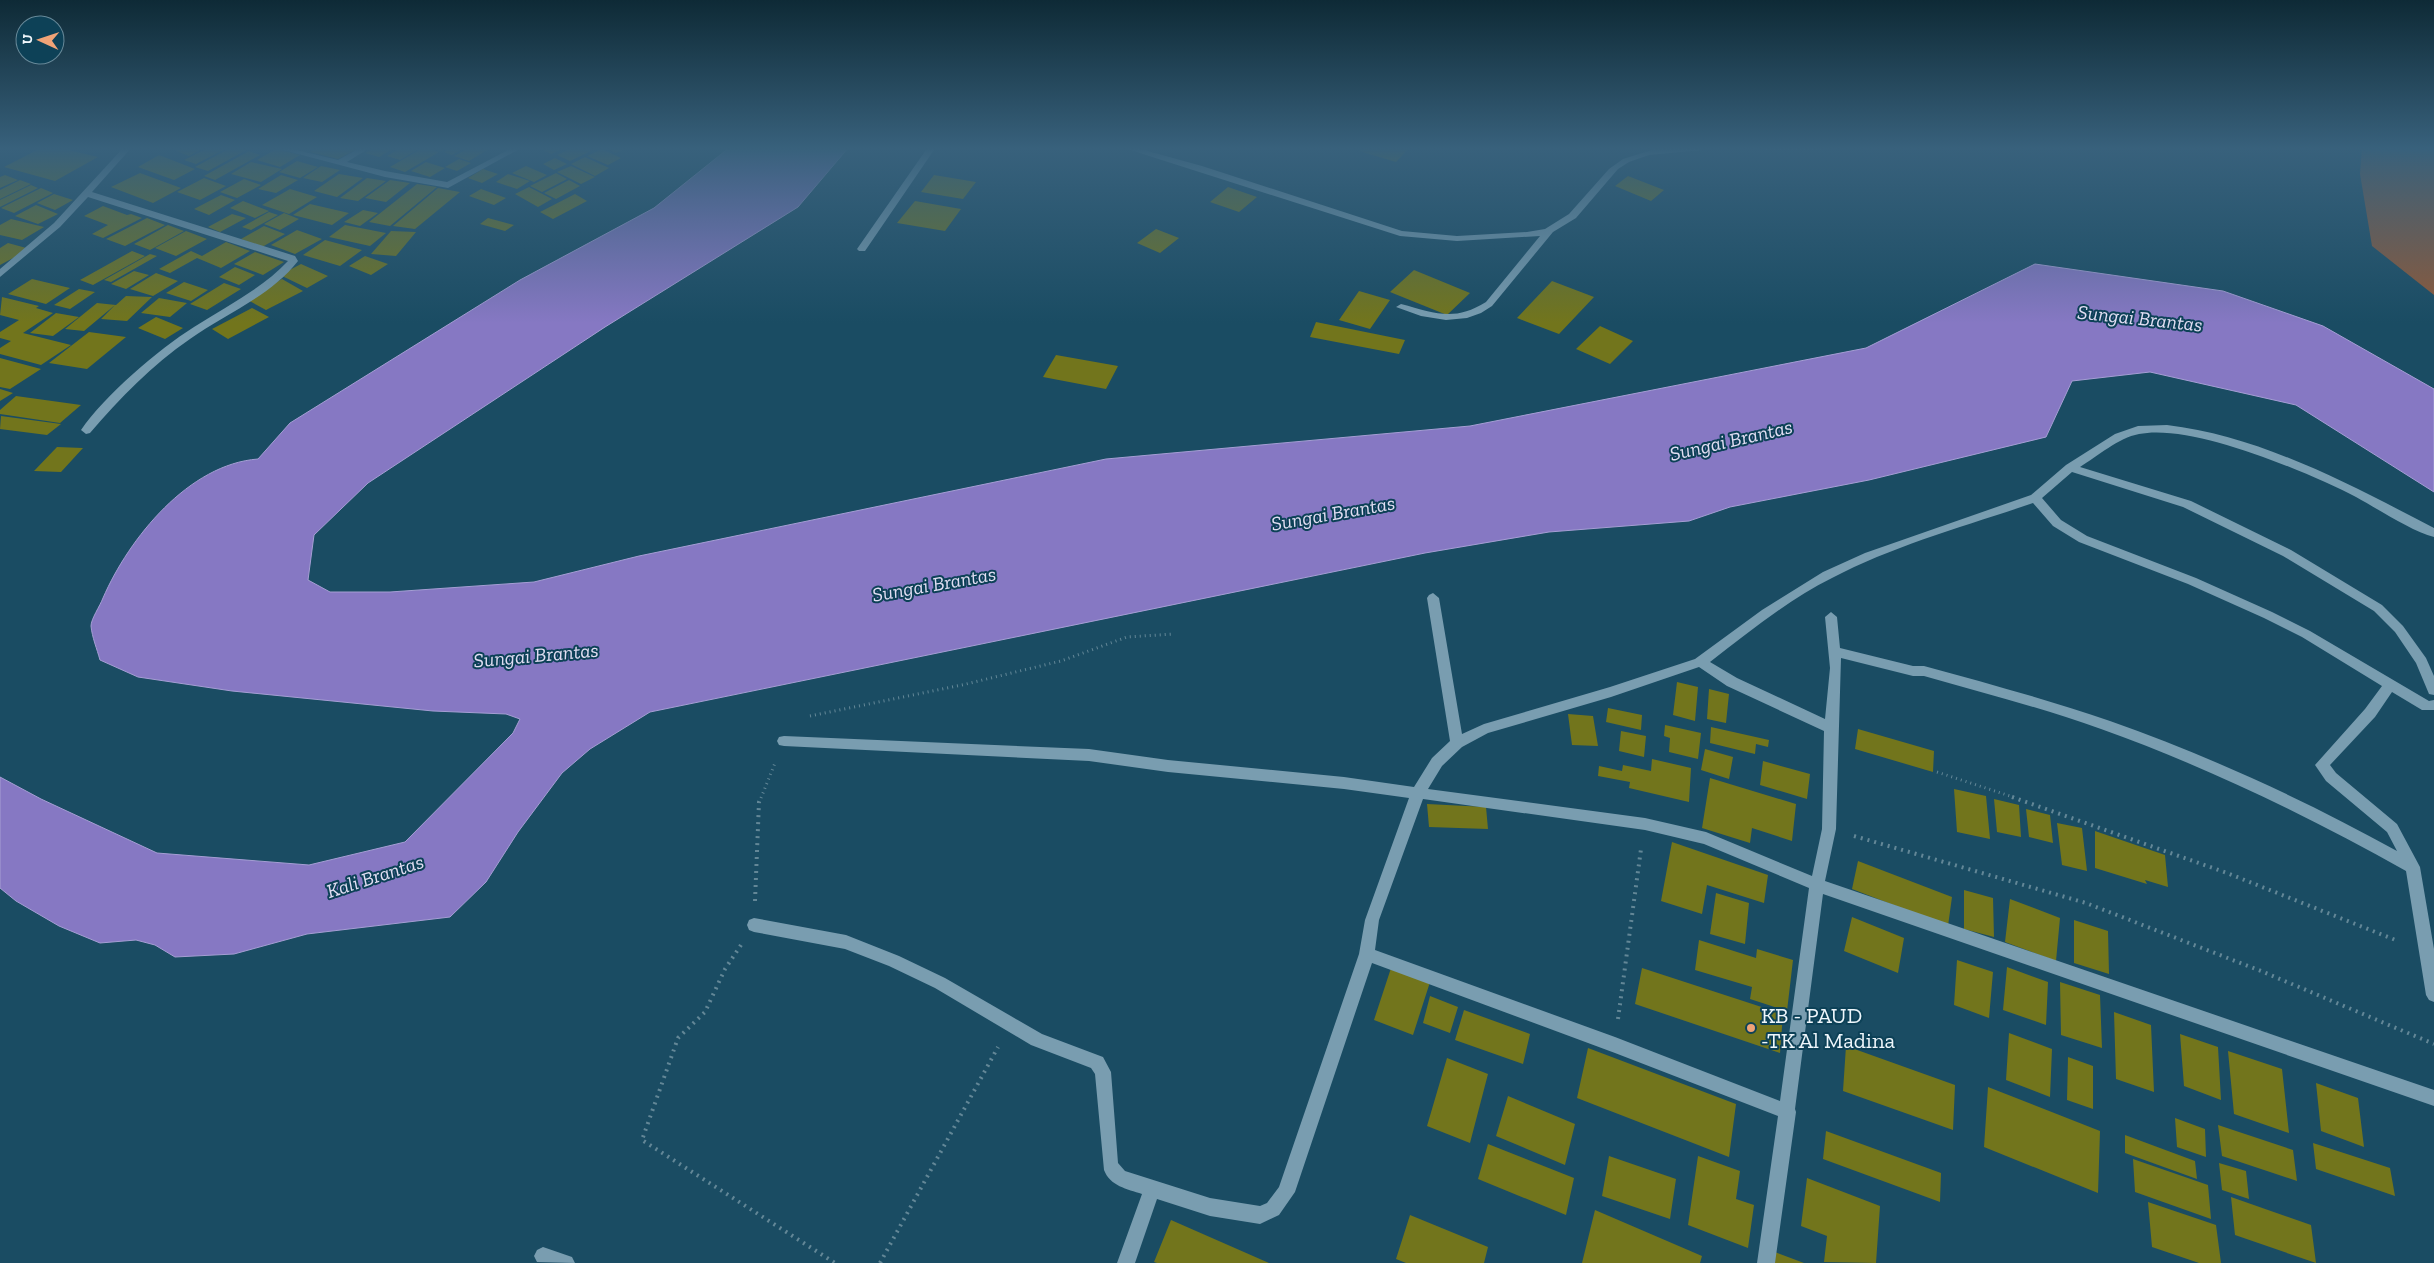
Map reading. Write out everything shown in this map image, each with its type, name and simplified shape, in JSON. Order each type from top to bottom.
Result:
[{"type":"street","points":[[0,274],[58,225],[76,206]]},
{"type":"street","points":[[86,430],[112,400],[184,338],[258,290],[293,261],[292,258],[283,255],[126,206]]},
{"type":"street","points":[[862,249],[891,206]]},
{"type":"street","points":[[1318,206],[1400,233],[1420,237],[1486,238],[1549,231]]},
{"type":"street","points":[[1401,308],[1438,318],[1477,313],[1489,304],[1549,231],[1577,212],[1582,206]]},
{"type":"street","points":[[754,925],[846,942],[894,961],[940,983],[1038,1040],[1100,1065],[1108,1149],[1112,1170],[1120,1178],[1210,1207],[1260,1216],[1273,1209],[1286,1192],[1367,954],[1372,920],[1418,793],[1437,762],[1457,743],[1484,729],[1611,692],[1700,662],[1766,613],[1827,575],[1869,556],[2036,498],[2070,468],[2119,437],[2138,430],[2152,428],[2193,432],[2289,463],[2351,490],[2434,533]]},
{"type":"street","points":[[2070,468],[2187,504],[2287,553],[2378,608],[2399,629],[2421,661],[2434,690]]},
{"type":"street","points":[[2036,498],[2057,523],[2083,539],[2192,581],[2268,615],[2306,634],[2427,706],[2434,704]]},
{"type":"street","points":[[1433,598],[1457,743]]},
{"type":"street","points":[[1766,1263],[1788,1112],[1817,885],[1829,829],[1831,728],[1836,668],[1831,617]]},
{"type":"street","points":[[1834,651],[1958,681],[2105,725],[2259,788],[2340,825],[2413,867]]},
{"type":"street","points":[[1700,662],[1732,682],[1831,728]]},
{"type":"street","points":[[2390,685],[2370,713],[2322,765],[2331,776],[2392,828],[2413,867],[2434,995]]},
{"type":"street","points":[[784,741],[1089,755],[1168,766],[1418,793],[1645,824],[1706,838],[1817,885],[2434,1098]]},
{"type":"street","points":[[1367,954],[1615,1044],[1788,1112]]},
{"type":"street","points":[[1126,1263],[1152,1189]]},
{"type":"street","points":[[543,1256],[566,1263]]},
{"type":"path","points":[[836,1263],[642,1140],[678,1038],[705,1012],[725,969],[754,925],[759,802],[784,741],[782,722],[1052,663],[1127,637],[1174,634]]},
{"type":"path","points":[[1937,772],[2097,824],[2327,911],[2426,953]]},
{"type":"path","points":[[1615,1044],[1645,824]]},
{"type":"path","points":[[1829,829],[2086,903],[2261,971],[2434,1044]]},
{"type":"path","points":[[880,1263],[1010,1025]]},
{"type":"shaded area","points":[[2365,206],[2434,206],[2434,295],[2372,246]]},
{"type":"water","points":[[657,206],[799,206],[605,327],[368,483],[314,535],[308,580],[330,592],[390,592],[534,582],[639,556],[1106,459],[1470,426],[1866,348],[2035,264],[2223,291],[2323,326],[2434,389],[2434,492],[2296,405],[2150,372],[2072,381],[2046,437],[1869,480],[1730,507],[1689,521],[1549,532],[1425,553],[650,712],[590,749],[562,773],[518,832],[486,882],[450,917],[307,934],[234,954],[175,957],[155,945],[136,940],[100,943],[59,926],[16,901],[0,888],[0,777],[41,799],[157,853],[309,865],[405,842],[513,733],[520,719],[506,714],[433,711],[232,691],[138,677],[100,660],[92,634],[91,623],[114,575],[128,552],[164,508],[185,489],[208,474],[233,464],[258,459],[290,423],[520,280]]},
{"type":"building","points":[[5,206],[28,206],[14,213],[1,208]]},
{"type":"building","points":[[34,206],[58,214],[38,224],[15,216]]},
{"type":"building","points":[[45,206],[62,206],[55,210]]},
{"type":"building","points":[[103,206],[127,215],[131,214],[142,218],[103,238],[92,234],[108,225],[84,216]]},
{"type":"building","points":[[200,206],[225,206],[209,215],[194,209]]},
{"type":"building","points":[[234,206],[256,206],[269,211],[255,218],[230,208]]},
{"type":"building","points":[[265,206],[302,206],[289,214]]},
{"type":"building","points":[[307,206],[318,206],[349,213],[332,225],[293,215]]},
{"type":"building","points":[[389,206],[414,206],[390,226],[369,222]]},
{"type":"building","points":[[417,206],[443,206],[415,229],[393,226]]},
{"type":"building","points":[[552,206],[578,206],[553,219],[540,212]]},
{"type":"building","points":[[911,206],[943,206],[961,209],[945,231],[897,223]]},
{"type":"building","points":[[1221,206],[1246,206],[1239,212]]},
{"type":"building","points":[[363,210],[378,213],[360,226],[344,222]]},
{"type":"building","points":[[269,212],[278,215],[251,230],[242,227]]},
{"type":"building","points":[[284,213],[299,219],[280,230],[264,224]]},
{"type":"building","points":[[232,214],[246,218],[220,232],[208,227]]},
{"type":"building","points":[[147,218],[165,225],[125,246],[106,239]]},
{"type":"building","points":[[488,218],[514,225],[505,231],[480,224]]},
{"type":"building","points":[[11,219],[44,227],[22,240],[0,235],[0,225]]},
{"type":"building","points":[[168,225],[184,231],[150,250],[134,244]]},
{"type":"building","points":[[345,225],[386,233],[370,246],[329,237]]},
{"type":"building","points":[[264,226],[285,234],[262,247],[241,239]]},
{"type":"building","points":[[1156,229],[1179,238],[1160,253],[1137,243]]},
{"type":"building","points":[[297,230],[322,239],[295,254],[271,245]]},
{"type":"building","points":[[186,231],[207,239],[176,256],[155,248]]},
{"type":"building","points":[[391,231],[416,232],[396,256],[371,254]]},
{"type":"building","points":[[325,240],[362,250],[340,266],[303,255]]},
{"type":"building","points":[[226,242],[250,251],[221,268],[197,258],[170,273],[159,269],[191,251],[202,256]]},
{"type":"building","points":[[8,243],[30,249],[0,265],[0,248]]},
{"type":"building","points":[[132,251],[145,256],[93,285],[80,280]]},
{"type":"building","points":[[255,252],[284,262],[263,275],[234,264]]},
{"type":"building","points":[[150,254],[157,256],[111,282],[104,280]]},
{"type":"building","points":[[365,256],[388,264],[371,275],[349,266]]},
{"type":"building","points":[[301,264],[328,276],[307,288],[280,275]]},
{"type":"building","points":[[235,267],[255,275],[239,285],[219,277]]},
{"type":"building","points":[[1414,270],[1470,293],[1447,315],[1390,292]]},
{"type":"building","points":[[134,271],[149,275],[126,289],[111,284]]},
{"type":"building","points":[[156,273],[178,281],[153,296],[130,289]]},
{"type":"building","points":[[32,279],[70,288],[46,304],[8,294]]},
{"type":"building","points":[[282,279],[303,291],[266,310],[246,299]]},
{"type":"building","points":[[1552,281],[1594,297],[1559,334],[1517,318]]},
{"type":"building","points":[[184,282],[208,290],[191,301],[166,293]]},
{"type":"building","points":[[224,283],[241,289],[207,310],[190,304]]},
{"type":"building","points":[[79,289],[95,292],[70,309],[54,305]]},
{"type":"building","points":[[1359,291],[1390,300],[1370,329],[1339,320]]},
{"type":"building","points":[[126,296],[152,297],[127,321],[101,319],[115,305],[84,331],[65,329],[97,303],[116,305]]},
{"type":"building","points":[[2,297],[39,306],[36,308],[53,313],[23,333],[71,345],[41,365],[0,354],[0,348],[11,341],[0,338],[0,332],[19,320],[0,315]]},
{"type":"building","points":[[159,298],[187,303],[170,317],[141,313]]},
{"type":"building","points":[[252,308],[269,317],[228,339],[212,329]]},
{"type":"building","points":[[56,313],[79,317],[53,336],[30,333]]},
{"type":"building","points":[[156,317],[183,328],[165,339],[138,328]]},
{"type":"building","points":[[1316,322],[1405,340],[1399,354],[1310,337]]},
{"type":"building","points":[[1600,326],[1633,341],[1610,364],[1576,349]]},
{"type":"building","points":[[89,332],[126,337],[87,369],[49,363]]},
{"type":"building","points":[[1056,355],[1118,366],[1106,389],[1043,377]]},
{"type":"building","points":[[0,358],[41,369],[10,389],[0,387]]},
{"type":"building","points":[[0,389],[13,393],[0,401]]},
{"type":"building","points":[[16,396],[81,405],[60,423],[0,414],[0,410]]},
{"type":"building","points":[[1,416],[61,424],[47,435],[0,429]]},
{"type":"building","points":[[57,447],[83,448],[61,472],[34,471]]},
{"type":"building","points":[[1677,682],[1698,687],[1695,721],[1673,715]]},
{"type":"building","points":[[1709,689],[1729,694],[1726,723],[1707,719]]},
{"type":"building","points":[[1608,708],[1642,715],[1641,730],[1606,722]]},
{"type":"building","points":[[1568,714],[1593,716],[1598,746],[1572,745]]},
{"type":"building","points":[[1665,725],[1701,733],[1698,759],[1669,752],[1670,738],[1664,736]]},
{"type":"building","points":[[1711,727],[1769,740],[1768,747],[1756,744],[1755,754],[1710,743]]},
{"type":"building","points":[[1858,729],[1934,751],[1933,772],[1855,749]]},
{"type":"building","points":[[1621,731],[1646,736],[1644,757],[1619,751]]},
{"type":"building","points":[[1705,749],[1733,757],[1729,779],[1701,770]]},
{"type":"building","points":[[1652,759],[1691,768],[1689,802],[1629,788],[1630,782],[1598,776],[1599,766],[1622,771],[1623,765],[1651,771]]},
{"type":"building","points":[[1763,761],[1810,774],[1807,799],[1760,785]]},
{"type":"building","points":[[1710,778],[1796,804],[1792,841],[1752,828],[1750,843],[1702,828]]},
{"type":"building","points":[[1954,789],[1986,796],[1990,839],[1957,832]]},
{"type":"building","points":[[1994,799],[2019,805],[2021,837],[1997,832]]},
{"type":"building","points":[[1427,804],[1486,807],[1488,829],[1429,827]]},
{"type":"building","points":[[2026,809],[2050,815],[2053,843],[2029,837]]},
{"type":"building","points":[[2057,823],[2082,828],[2087,871],[2062,865]]},
{"type":"building","points":[[2095,831],[2165,855],[2168,887],[2145,880],[2147,884],[2095,868]]},
{"type":"building","points":[[1672,842],[1768,875],[1764,903],[1707,885],[1702,914],[1661,901]]},
{"type":"building","points":[[1858,861],[1952,897],[1948,926],[1852,889]]},
{"type":"building","points":[[1964,890],[1993,898],[1994,937],[1964,929]]},
{"type":"building","points":[[1716,893],[1749,903],[1745,944],[1710,934]]},
{"type":"building","points":[[2010,899],[2060,918],[2056,961],[2005,942]]},
{"type":"building","points":[[1852,917],[1904,938],[1898,973],[1844,951]]},
{"type":"building","points":[[2074,920],[2108,931],[2109,974],[2074,963]]},
{"type":"building","points":[[1699,940],[1756,958],[1757,949],[1793,960],[1787,1011],[1750,999],[1752,987],[1695,970]]},
{"type":"building","points":[[1957,960],[1993,972],[1989,1018],[1954,1005]]},
{"type":"building","points":[[1392,965],[1431,979],[1413,1035],[1374,1020]]},
{"type":"building","points":[[2007,967],[2048,982],[2046,1025],[2003,1010]]},
{"type":"building","points":[[1642,968],[1783,1014],[1780,1053],[1635,1004]]},
{"type":"building","points":[[2060,982],[2100,995],[2102,1048],[2061,1035]]},
{"type":"building","points":[[1430,996],[1458,1007],[1450,1033],[1423,1023]]},
{"type":"building","points":[[1464,1010],[1530,1034],[1523,1064],[1455,1040]]},
{"type":"building","points":[[2114,1012],[2151,1025],[2154,1092],[2116,1079]]},
{"type":"building","points":[[2009,1033],[2052,1049],[2050,1097],[2006,1080]]},
{"type":"building","points":[[2180,1034],[2218,1047],[2221,1100],[2184,1086]]},
{"type":"building","points":[[1846,1046],[1955,1085],[1953,1130],[1843,1091]]},
{"type":"building","points":[[1588,1048],[1736,1104],[1729,1157],[1577,1098]]},
{"type":"building","points":[[2228,1051],[2282,1069],[2289,1133],[2234,1114]]},
{"type":"building","points":[[2068,1057],[2093,1066],[2093,1109],[2067,1100]]},
{"type":"building","points":[[1447,1058],[1488,1074],[1470,1143],[1427,1126]]},
{"type":"building","points":[[2316,1083],[2358,1098],[2364,1147],[2321,1131]]},
{"type":"building","points":[[1988,1087],[2100,1131],[2098,1193],[1984,1147]]},
{"type":"building","points":[[1508,1096],[1575,1124],[1565,1165],[1496,1136]]},
{"type":"building","points":[[2175,1118],[2205,1129],[2206,1157],[2177,1147]]},
{"type":"building","points":[[2218,1125],[2293,1150],[2297,1181],[2222,1156]]},
{"type":"building","points":[[1826,1131],[1941,1173],[1940,1202],[1823,1159]]},
{"type":"building","points":[[2125,1135],[2195,1161],[2197,1179],[2125,1153]]},
{"type":"building","points":[[2313,1143],[2390,1168],[2395,1196],[2316,1169]]},
{"type":"building","points":[[1488,1144],[1574,1178],[1566,1215],[1478,1179]]},
{"type":"building","points":[[1609,1156],[1676,1179],[1670,1219],[1602,1196]]},
{"type":"building","points":[[1698,1156],[1740,1171],[1736,1199],[1754,1205],[1748,1248],[1688,1225]]},
{"type":"building","points":[[2133,1159],[2208,1185],[2211,1219],[2135,1192]]},
{"type":"building","points":[[2219,1163],[2246,1171],[2249,1199],[2222,1190]]},
{"type":"building","points":[[1807,1178],[1880,1206],[1876,1263],[1824,1262],[1827,1236],[1801,1226]]},
{"type":"building","points":[[2231,1197],[2311,1225],[2316,1263],[2235,1235]]},
{"type":"building","points":[[2148,1202],[2216,1225],[2221,1263],[2199,1263],[2152,1247]]},
{"type":"building","points":[[1595,1210],[1702,1256],[1700,1263],[1582,1263]]},
{"type":"building","points":[[1410,1215],[1488,1247],[1484,1263],[1406,1263],[1396,1259]]},
{"type":"building","points":[[1171,1220],[1269,1263],[1154,1262]]},
{"type":"building","points":[[1775,1252],[1804,1263],[1773,1263]]},
{"type":"place","name":"KB - PAUD -TK Al Madina","points":[[1751,1028]]},
{"type":"water label","name":"Sungai Brantas","points":[[2140,318]]},
{"type":"water label","name":"Sungai Brantas","points":[[1731,440]]},
{"type":"water label","name":"Sungai Brantas","points":[[1333,513]]},
{"type":"water label","name":"Sungai Brantas","points":[[934,584]]},
{"type":"water label","name":"Sungai Brantas","points":[[536,655]]},
{"type":"water label","name":"Kali Brantas","points":[[375,876]]}]
